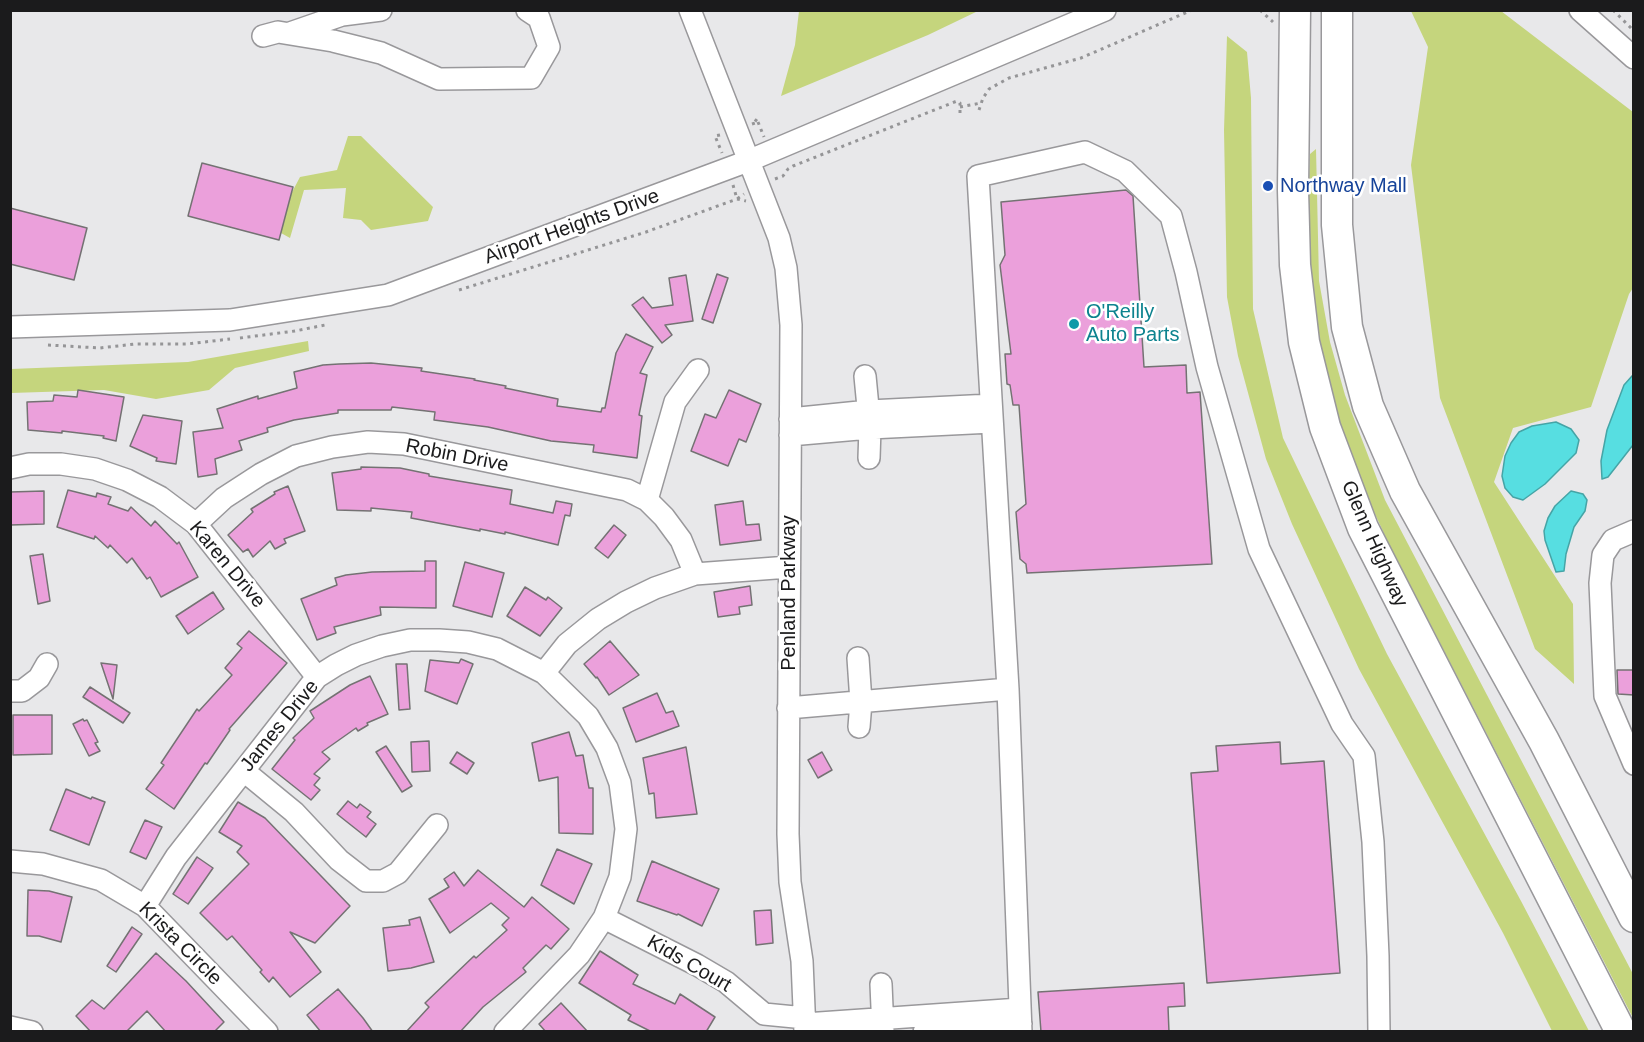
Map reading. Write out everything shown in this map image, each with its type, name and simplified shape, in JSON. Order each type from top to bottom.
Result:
[{"type":"highway","points":[[1278,10],[1289,25],[1294,48]]},
{"type":"highway","name":"Glenn Highway","points":[[1295,10],[1293,190],[1295,265],[1304,342],[1325,427],[1363,528],[1621,1032]]},
{"type":"highway","points":[[1337,10],[1337,225],[1347,327],[1368,406],[1405,491],[1544,741],[1634,917]]},
{"type":"street","points":[[290,33],[342,15],[381,10]]},
{"type":"street","points":[[263,36],[278,32],[290,33],[381,53],[439,79],[531,78],[549,47],[539,18],[527,10]]},
{"type":"street","name":"Penland Parkway","points":[[690,10],[779,238],[786,268],[791,325],[788,834],[790,882],[802,961],[805,1025]]},
{"type":"street","name":"Airport Heights Drive","points":[[10,327],[230,320],[388,295],[748,161],[1105,10]]},
{"type":"street","points":[[1580,10],[1634,58]]},
{"type":"street","points":[[924,1032],[1021,1022],[1008,689],[978,176],[1085,152],[1125,171],[1171,216],[1207,367],[1259,549],[1342,724],[1364,756],[1373,842],[1379,1032]]},
{"type":"street","points":[[647,500],[675,402],[698,370]]},
{"type":"street","points":[[866,376],[869,458]]},
{"type":"street","points":[[790,427],[992,413]]},
{"type":"street","name":"Robin Drive","points":[[196,524],[224,498],[261,474],[296,456],[332,447],[368,442],[405,444],[627,490],[647,500],[664,517],[681,540],[695,574]]},
{"type":"street","name":"Karen Drive","points":[[10,468],[29,464],[61,464],[95,469],[127,480],[160,497],[196,524],[317,677]]},
{"type":"street","points":[[1634,531],[1613,540],[1603,555],[1600,583],[1605,696],[1627,735],[1634,764]]},
{"type":"street","points":[[544,672],[567,644],[598,619],[646,592],[695,574],[789,567]]},
{"type":"street","name":"James Drive","points":[[145,906],[176,857],[317,677],[336,665],[382,646],[410,640],[468,642],[497,650],[544,672],[588,716],[608,748],[620,783],[626,829],[620,877],[604,918],[579,955],[505,1032]]},
{"type":"street","points":[[858,658],[861,702],[859,728]]},
{"type":"street","points":[[10,691],[22,691],[39,678],[47,664]]},
{"type":"street","points":[[788,708],[1008,689]]},
{"type":"street","points":[[244,771],[294,812],[345,866],[366,881],[383,881],[398,873],[437,825]]},
{"type":"street","name":"Krista Circle","points":[[10,861],[43,864],[101,880],[145,906],[267,1032]]},
{"type":"street","name":"Kids Court","points":[[604,918],[726,982],[764,1014],[805,1025],[1021,1022]]},
{"type":"street","points":[[881,984],[883,1025]]},
{"type":"street","points":[[10,1027],[32,1032]]},
{"type":"path","points":[[979,110],[989,89],[1009,78],[1081,58],[1192,10]]},
{"type":"path","points":[[1612,10],[1634,31]]},
{"type":"path","points":[[783,176],[793,166],[953,102],[959,101],[960,116]]},
{"type":"path","points":[[960,107],[981,104]]},
{"type":"path","points":[[450,292],[646,232],[737,199],[744,200],[748,204]]},
{"type":"path","points":[[40,345],[100,348],[135,344],[207,342],[296,331],[330,324]]},
{"type":"green space","points":[[799,10],[978,11],[928,35],[781,96],[795,45]]},
{"type":"green space","points":[[1411,11],[1501,11],[1633,112],[1633,288],[1591,407],[1513,428],[1494,482],[1573,604],[1574,684],[1535,649],[1440,398],[1411,165],[1428,47]]},
{"type":"green space","points":[[1227,36],[1247,52],[1251,98],[1253,309],[1283,438],[1387,654],[1589,1031],[1552,1031],[1503,933],[1359,669],[1292,524],[1266,459],[1238,356],[1227,297],[1224,130]]},
{"type":"green space","points":[[348,136],[361,136],[433,207],[428,221],[371,230],[361,220],[343,218],[346,188],[304,190],[290,238],[281,233],[290,196],[300,177],[337,170]]},
{"type":"green space","points":[[1316,149],[1319,281],[1330,342],[1345,395],[1385,500],[1633,974],[1633,1018],[1388,542],[1347,454],[1319,340],[1311,289],[1308,211],[1310,154]]},
{"type":"green space","points":[[308,341],[309,351],[235,368],[209,390],[156,399],[104,390],[11,393],[11,369],[188,362]]},
{"type":"water","points":[[1634,376],[1633,445],[1608,477],[1602,479],[1601,461],[1607,430],[1624,385]]},
{"type":"water","points":[[1556,422],[1571,429],[1579,440],[1576,453],[1545,484],[1523,500],[1513,497],[1505,488],[1502,476],[1505,456],[1511,443],[1519,432],[1532,426]]},
{"type":"water","points":[[1571,491],[1583,494],[1587,500],[1585,511],[1574,527],[1566,554],[1564,571],[1556,572],[1544,531],[1555,506]]},
{"type":"building","points":[[202,163],[293,187],[279,240],[188,216]]},
{"type":"building","points":[[1126,190],[1133,196],[1144,367],[1186,365],[1187,393],[1200,392],[1212,564],[1027,573],[1026,564],[1020,559],[1016,512],[1026,504],[1019,405],[1013,405],[1010,385],[1007,384],[1005,354],[1011,354],[1000,265],[1005,255],[1001,202]]},
{"type":"building","points":[[10,208],[87,228],[74,280],[10,264]]},
{"type":"building","points":[[717,274],[728,278],[713,323],[702,319]]},
{"type":"building","points":[[686,275],[693,321],[665,325],[672,335],[662,343],[632,305],[643,297],[652,308],[673,305],[669,278]]},
{"type":"building","points":[[626,334],[653,347],[640,373],[647,375],[639,415],[642,416],[637,458],[593,452],[594,445],[551,441],[488,427],[434,420],[435,412],[392,407],[391,410],[338,410],[338,413],[294,420],[267,428],[268,432],[239,441],[242,450],[215,459],[217,474],[198,477],[193,432],[223,428],[217,409],[258,396],[258,399],[297,388],[294,372],[323,365],[371,363],[422,368],[421,371],[475,379],[558,399],[557,406],[601,412],[602,408],[605,408],[616,353]]},
{"type":"building","points":[[78,390],[124,397],[116,441],[103,438],[104,436],[28,430],[27,402],[53,401],[54,395],[77,397]]},
{"type":"building","points":[[729,390],[761,404],[746,442],[739,439],[728,466],[691,451],[705,414],[716,418]]},
{"type":"building","points":[[143,415],[182,421],[176,464],[156,461],[157,458],[130,446]]},
{"type":"building","points":[[361,467],[400,468],[429,474],[429,476],[512,490],[510,504],[553,513],[556,501],[572,504],[570,516],[565,515],[558,545],[505,532],[505,534],[480,529],[480,531],[411,518],[412,512],[371,508],[371,511],[337,510],[332,473],[361,469]]},
{"type":"building","points":[[288,486],[305,531],[284,539],[286,543],[275,549],[270,541],[253,557],[248,549],[243,552],[228,535],[253,512],[251,509],[275,494],[274,492]]},
{"type":"building","points":[[68,490],[96,497],[97,493],[111,497],[108,504],[128,511],[131,507],[151,526],[155,521],[177,544],[179,542],[198,577],[161,597],[150,577],[147,579],[132,558],[127,563],[110,545],[108,548],[95,536],[94,539],[57,527]]},
{"type":"building","points":[[44,491],[44,524],[10,525],[10,492]]},
{"type":"building","points":[[743,501],[746,525],[759,524],[761,540],[720,545],[715,505]]},
{"type":"building","points":[[614,525],[626,535],[608,558],[595,548]]},
{"type":"building","points":[[43,554],[50,601],[38,604],[30,556]]},
{"type":"building","points":[[425,561],[436,561],[436,608],[380,607],[381,615],[334,627],[336,633],[317,640],[301,599],[337,585],[335,578],[372,572],[425,571]]},
{"type":"building","points":[[465,562],[504,573],[492,617],[453,606]]},
{"type":"building","points":[[750,586],[752,605],[739,607],[740,614],[718,617],[714,592]]},
{"type":"building","points":[[525,587],[546,600],[548,597],[562,608],[540,636],[507,616]]},
{"type":"building","points":[[213,592],[224,609],[188,634],[176,616]]},
{"type":"building","points":[[249,631],[287,663],[229,729],[174,809],[146,789],[164,765],[161,763],[197,709],[199,711],[232,675],[225,668],[242,648],[237,644]]},
{"type":"building","points":[[610,641],[639,675],[609,695],[597,677],[584,664]]},
{"type":"building","points":[[461,659],[473,664],[457,704],[425,691],[430,660],[459,663]]},
{"type":"building","points":[[101,663],[117,665],[113,699]]},
{"type":"building","points":[[396,664],[407,664],[410,709],[399,710]]},
{"type":"building","points":[[1617,670],[1634,670],[1634,695],[1618,694]]},
{"type":"building","points":[[370,676],[388,714],[367,723],[368,725],[358,731],[356,728],[322,752],[330,759],[314,774],[320,778],[314,785],[320,790],[311,800],[272,769],[295,740],[293,738],[314,718],[310,711],[350,685]]},
{"type":"building","points":[[90,687],[130,713],[123,723],[83,697]]},
{"type":"building","points":[[657,693],[666,713],[673,711],[679,726],[636,742],[623,708]]},
{"type":"building","points":[[13,715],[52,715],[52,754],[13,755]]},
{"type":"building","points":[[83,719],[87,720],[100,751],[89,756],[73,724]]},
{"type":"building","points":[[569,732],[576,756],[583,755],[589,788],[593,788],[593,834],[559,833],[558,777],[539,781],[532,743]]},
{"type":"building","points":[[429,741],[430,771],[412,772],[411,742]]},
{"type":"building","points":[[1280,742],[1281,764],[1324,761],[1340,973],[1207,983],[1191,773],[1218,771],[1216,746]]},
{"type":"building","points":[[386,746],[412,786],[402,792],[376,752]]},
{"type":"building","points":[[686,747],[697,814],[656,818],[654,793],[649,794],[643,758]]},
{"type":"building","points":[[457,752],[474,763],[467,774],[450,763]]},
{"type":"building","points":[[822,752],[832,770],[818,778],[808,760]]},
{"type":"building","points":[[66,789],[105,802],[89,845],[50,830]]},
{"type":"building","points":[[348,801],[357,808],[360,804],[371,812],[367,817],[376,824],[366,837],[337,814]]},
{"type":"building","points":[[238,802],[265,818],[350,906],[315,943],[290,932],[321,972],[290,997],[273,977],[269,982],[260,972],[262,970],[232,936],[227,940],[200,913],[249,864],[237,852],[242,846],[219,832]]},
{"type":"building","points":[[145,820],[162,827],[146,859],[130,852]]},
{"type":"building","points":[[557,849],[592,864],[574,904],[541,885]]},
{"type":"building","points":[[197,857],[213,868],[188,904],[173,894]]},
{"type":"building","points":[[652,861],[719,889],[702,926],[678,914],[637,901]]},
{"type":"building","points":[[478,870],[524,907],[532,897],[569,929],[551,949],[546,945],[523,968],[526,972],[483,1007],[460,1032],[406,1032],[429,1007],[425,1003],[474,956],[476,958],[507,930],[502,925],[509,918],[491,903],[450,933],[429,899],[449,887],[444,879],[454,872],[464,886]]},
{"type":"building","points":[[28,890],[49,891],[72,897],[61,942],[39,936],[27,936]]},
{"type":"building","points":[[771,910],[773,943],[756,945],[754,911]]},
{"type":"building","points":[[420,917],[434,962],[388,971],[383,928],[410,925],[409,920]]},
{"type":"building","points":[[132,927],[142,934],[116,972],[107,966]]},
{"type":"building","points":[[600,951],[638,975],[633,984],[675,1004],[680,994],[715,1017],[706,1032],[652,1032],[628,1020],[631,1015],[579,983]]},
{"type":"building","points":[[156,953],[224,1022],[214,1032],[166,1032],[147,1011],[126,1032],[91,1032],[76,1016],[92,1000],[104,1009]]},
{"type":"building","points":[[1184,983],[1185,1006],[1168,1007],[1169,1032],[1041,1032],[1038,992]]},
{"type":"building","points":[[338,989],[373,1032],[321,1032],[307,1015]]},
{"type":"building","points":[[561,1003],[588,1032],[546,1032],[539,1024]]},
{"type":"place","name":"Northway Mall","points":[[1268,186]]},
{"type":"place","name":"O'Reilly Auto Parts","points":[[1074,324]]}]
